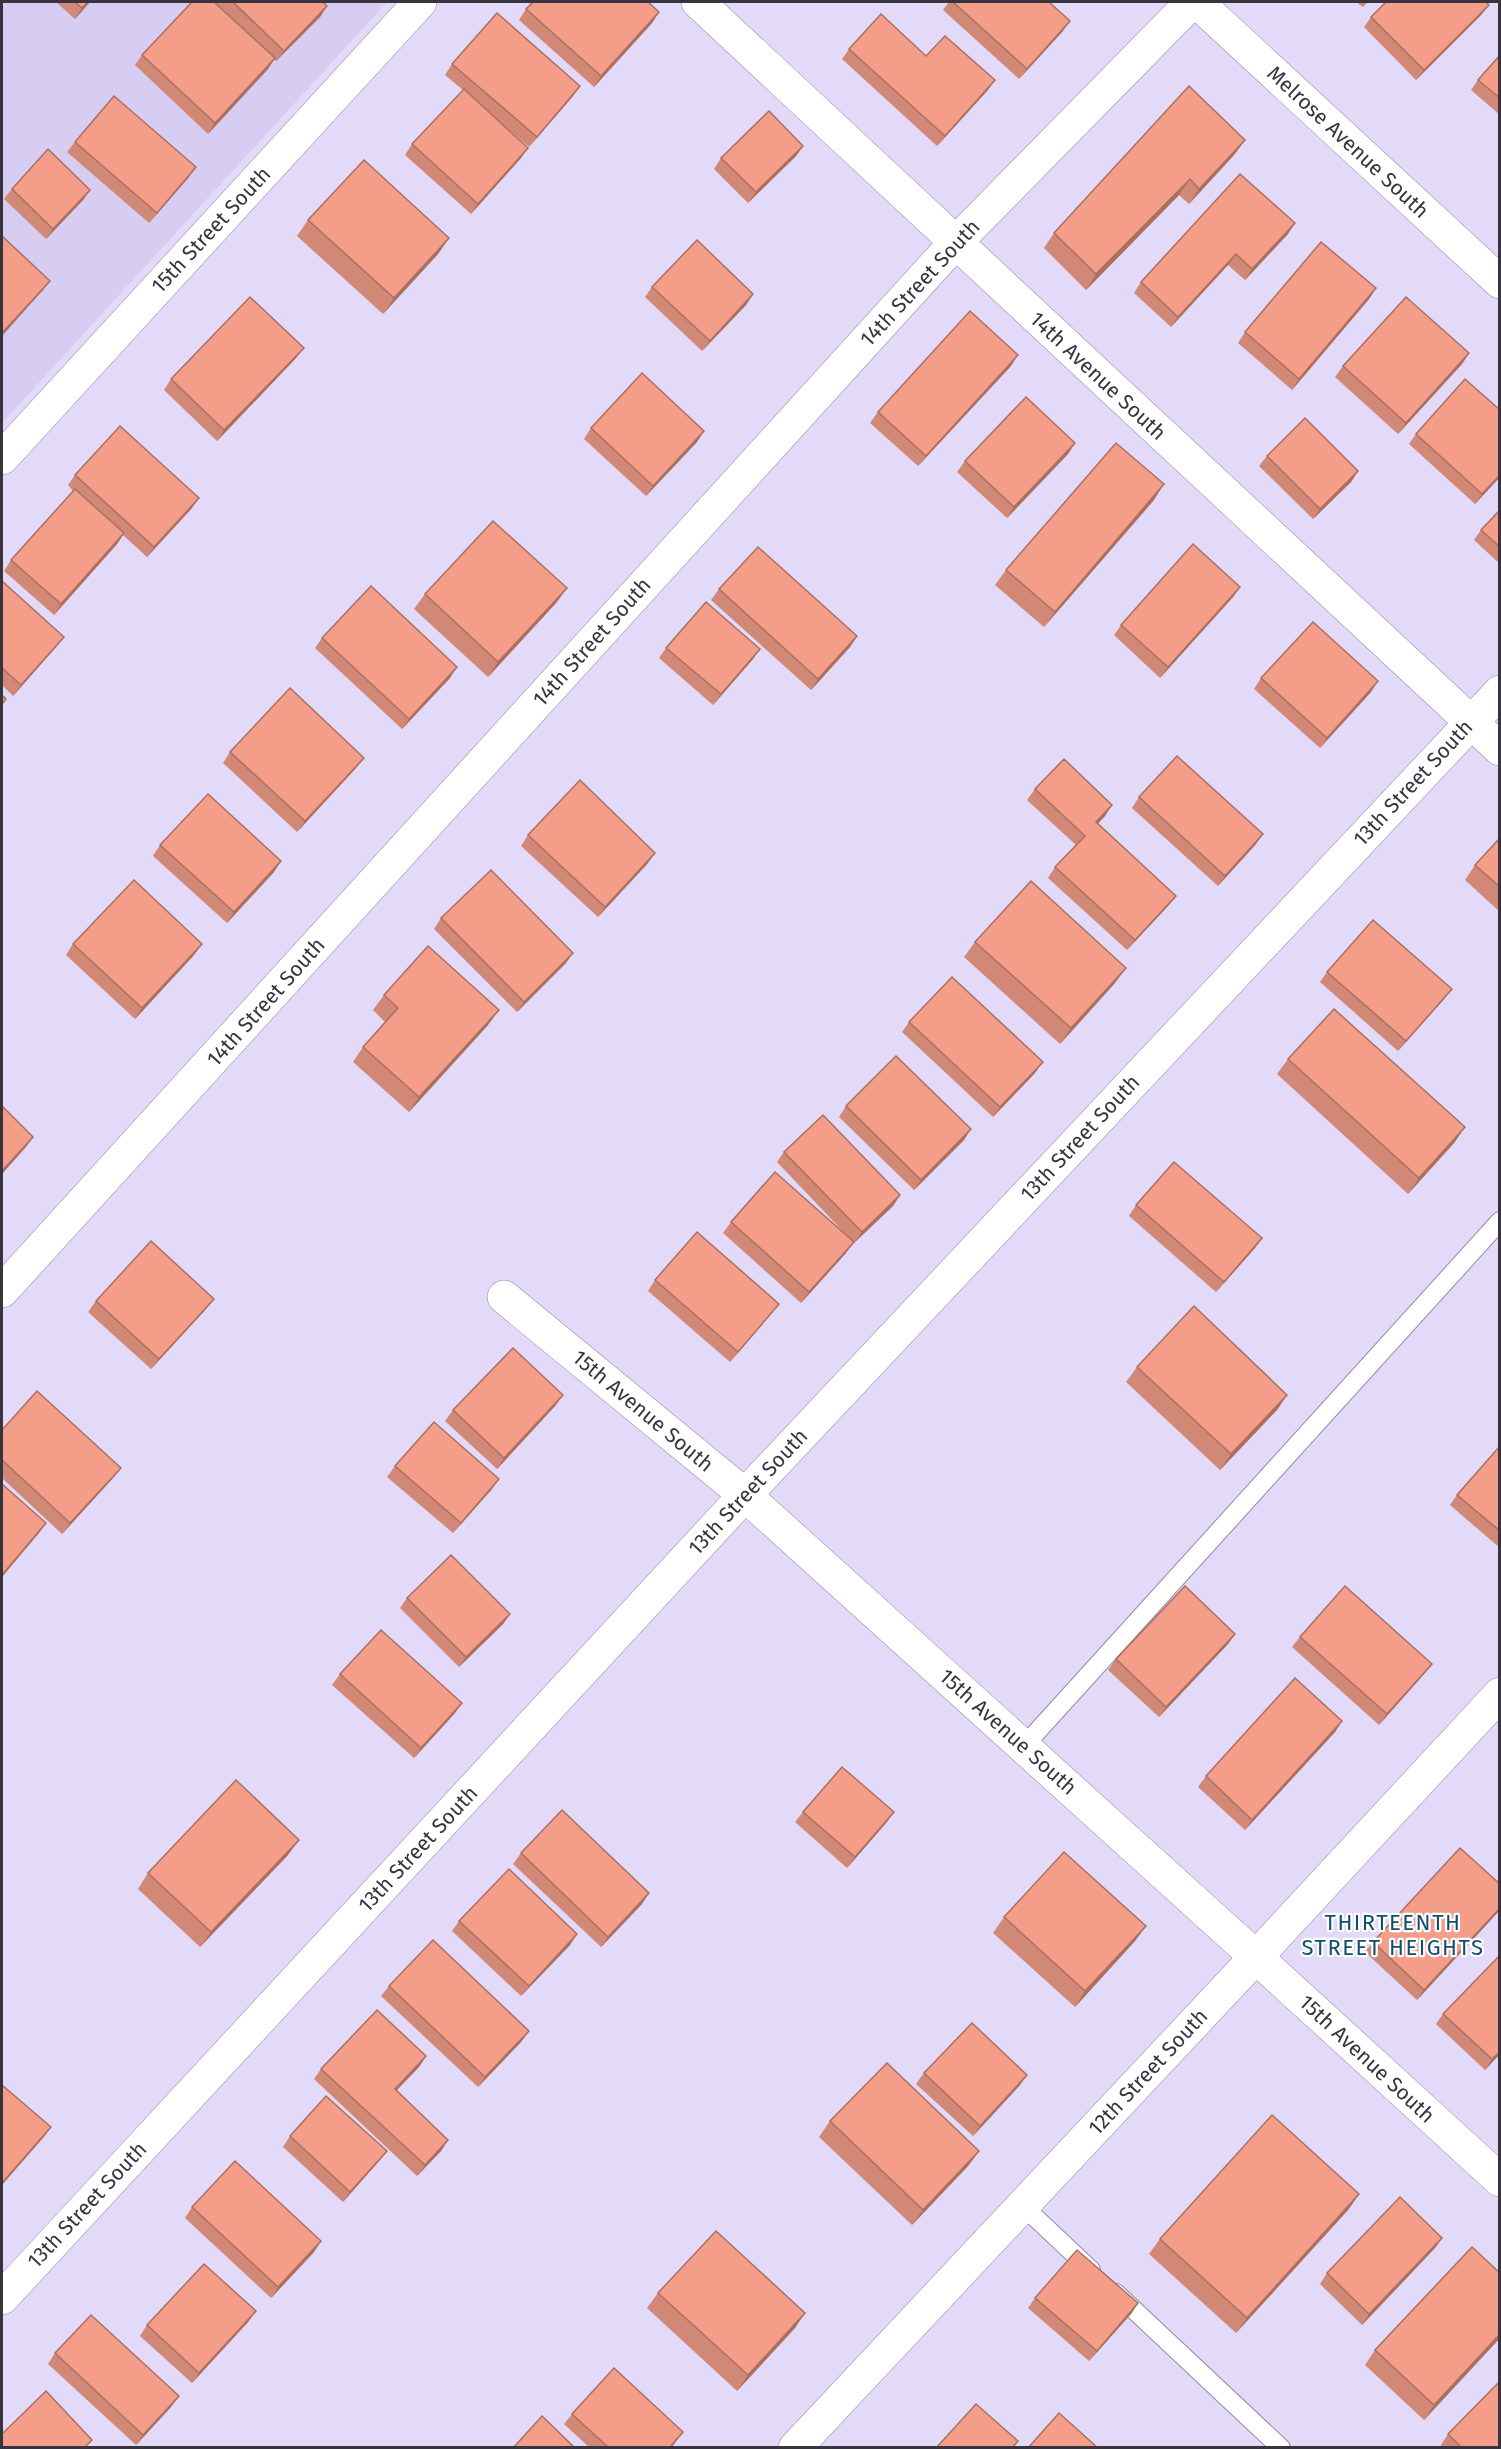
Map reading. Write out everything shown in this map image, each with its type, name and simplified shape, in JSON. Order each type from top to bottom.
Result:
[{"type":"street","name":"15th Street South","points":[[2,458],[420,2]]},
{"type":"street","name":"14th Avenue South","points":[[698,2],[1500,749]]},
{"type":"street","name":"14th Street South","points":[[2,1291],[955,243],[1192,2]]},
{"type":"street","name":"Melrose Avenue South","points":[[1197,2],[1500,282]]},
{"type":"street","name":"13th Street South","points":[[2,2298],[745,1495],[1500,692]]},
{"type":"street","name":"15th Avenue South","points":[[504,1297],[745,1495],[1500,2180]]},
{"type":"street","name":"12th Street South","points":[[795,2448],[1496,1705]]},
{"type":"lane","points":[[1024,1746],[1500,1221]]},
{"type":"lane","points":[[1023,2206],[1281,2448]]},
{"type":"shaded area","points":[[2,2],[387,2],[2,423]]},
{"type":"building","points":[[75,2],[88,2],[82,8]]},
{"type":"building","points":[[192,2],[214,2],[275,58],[215,123],[142,55]]},
{"type":"building","points":[[233,2],[323,2],[327,6],[284,51]]},
{"type":"building","points":[[533,2],[648,2],[659,12],[601,76],[526,9]]},
{"type":"building","points":[[953,2],[1049,2],[1070,21],[1027,69]]},
{"type":"building","points":[[1386,2],[1486,2],[1489,5],[1424,70],[1371,17]]},
{"type":"building","points":[[497,13],[580,86],[537,137],[452,64]]},
{"type":"building","points":[[881,14],[926,56],[945,36],[995,80],[945,136],[849,49]]},
{"type":"building","points":[[1500,55],[1500,98],[1478,80]]},
{"type":"building","points":[[1189,86],[1245,140],[1199,189],[1190,179],[1096,274],[1054,233]]},
{"type":"building","points":[[464,89],[528,148],[478,204],[412,144]]},
{"type":"building","points":[[114,96],[196,167],[157,213],[75,142]]},
{"type":"building","points":[[769,111],[803,146],[756,192],[721,158]]},
{"type":"building","points":[[48,149],[90,190],[53,229],[12,189]]},
{"type":"building","points":[[364,160],[449,238],[394,298],[308,220]]},
{"type":"building","points":[[1240,174],[1295,223],[1252,269],[1236,254],[1178,317],[1141,282]]},
{"type":"building","points":[[2,236],[50,281],[2,333]]},
{"type":"building","points":[[697,240],[753,294],[710,341],[652,287]]},
{"type":"building","points":[[1321,242],[1376,288],[1299,379],[1245,332]]},
{"type":"building","points":[[250,297],[304,348],[224,430],[171,379]]},
{"type":"building","points":[[1406,297],[1469,353],[1406,423],[1343,366]]},
{"type":"building","points":[[970,311],[1018,355],[926,456],[878,412]]},
{"type":"building","points":[[642,373],[704,431],[653,486],[591,428]]},
{"type":"building","points":[[1465,379],[1500,410],[1500,475],[1482,494],[1416,434]]},
{"type":"building","points":[[1026,397],[1075,443],[1014,507],[965,461]]},
{"type":"building","points":[[1305,418],[1358,471],[1320,509],[1267,456]]},
{"type":"building","points":[[120,426],[199,498],[154,547],[75,475]]},
{"type":"building","points":[[1116,443],[1164,484],[1055,612],[1006,570]]},
{"type":"building","points":[[75,489],[124,533],[61,604],[11,560]]},
{"type":"building","points":[[1500,510],[1500,547],[1481,530]]},
{"type":"building","points":[[493,521],[567,588],[498,662],[425,594]]},
{"type":"building","points":[[1193,544],[1240,587],[1168,667],[1121,625]]},
{"type":"building","points":[[758,547],[857,636],[818,679],[719,589]]},
{"type":"building","points":[[2,581],[64,637],[21,685],[2,668]]},
{"type":"building","points":[[371,586],[457,667],[409,719],[322,638]]},
{"type":"building","points":[[706,602],[760,649],[721,694],[666,648]]},
{"type":"building","points":[[1313,622],[1378,681],[1327,738],[1261,678]]},
{"type":"building","points":[[290,688],[364,758],[305,821],[230,752]]},
{"type":"building","points":[[1177,756],[1263,834],[1225,876],[1139,797]]},
{"type":"building","points":[[1064,759],[1112,805],[1096,822],[1176,896],[1135,940],[1055,867],[1085,836],[1035,789]]},
{"type":"building","points":[[580,780],[655,853],[605,907],[528,835]]},
{"type":"building","points":[[208,794],[281,861],[234,912],[160,845]]},
{"type":"building","points":[[1500,838],[1500,887],[1475,865]]},
{"type":"building","points":[[491,870],[573,953],[524,1002],[441,918]]},
{"type":"building","points":[[134,880],[202,944],[142,1008],[73,944]]},
{"type":"building","points":[[1031,881],[1126,968],[1071,1028],[975,942]]},
{"type":"building","points":[[1373,920],[1452,989],[1406,1041],[1327,972]]},
{"type":"building","points":[[428,946],[499,1010],[419,1097],[363,1047],[398,1008],[384,995]]},
{"type":"building","points":[[952,977],[1043,1062],[1000,1107],[909,1022]]},
{"type":"building","points":[[1334,1009],[1465,1127],[1419,1178],[1288,1059]]},
{"type":"building","points":[[896,1056],[971,1129],[921,1180],[846,1106]]},
{"type":"building","points":[[2,1106],[33,1137],[2,1171]]},
{"type":"building","points":[[823,1115],[900,1195],[862,1232],[784,1152]]},
{"type":"building","points":[[1174,1162],[1262,1238],[1224,1282],[1136,1205]]},
{"type":"building","points":[[775,1172],[854,1242],[809,1292],[731,1222]]},
{"type":"building","points":[[697,1232],[779,1304],[738,1352],[655,1280]]},
{"type":"building","points":[[151,1241],[214,1299],[159,1359],[96,1301]]},
{"type":"building","points":[[1194,1306],[1287,1395],[1231,1454],[1137,1367]]},
{"type":"building","points":[[513,1348],[563,1395],[504,1458],[453,1410]]},
{"type":"building","points":[[37,1391],[121,1468],[70,1523],[2,1460],[2,1430]]},
{"type":"building","points":[[434,1422],[499,1479],[461,1523],[395,1466]]},
{"type":"building","points":[[1500,1446],[1500,1531],[1457,1495]]},
{"type":"building","points":[[2,1484],[46,1523],[2,1575]]},
{"type":"building","points":[[451,1555],[510,1614],[466,1657],[407,1598]]},
{"type":"building","points":[[1185,1586],[1235,1634],[1166,1707],[1116,1659]]},
{"type":"building","points":[[1345,1586],[1432,1664],[1387,1714],[1300,1637]]},
{"type":"building","points":[[381,1630],[462,1703],[421,1748],[340,1674]]},
{"type":"building","points":[[1295,1678],[1342,1721],[1252,1820],[1206,1776]]},
{"type":"building","points":[[842,1767],[894,1812],[855,1857],[803,1812]]},
{"type":"building","points":[[236,1780],[299,1840],[211,1932],[148,1873]]},
{"type":"building","points":[[562,1810],[649,1893],[608,1937],[521,1853]]},
{"type":"building","points":[[1460,1848],[1500,1884],[1500,1908],[1424,1990],[1373,1942]]},
{"type":"building","points":[[1064,1852],[1146,1926],[1085,1991],[1004,1917]]},
{"type":"building","points":[[509,1869],[577,1934],[529,1986],[459,1921]]},
{"type":"building","points":[[433,1940],[529,2031],[485,2077],[389,1986]]},
{"type":"building","points":[[1500,1955],[1500,2052],[1492,2059],[1443,2014]]},
{"type":"building","points":[[377,2010],[426,2056],[395,2089],[448,2140],[425,2165],[321,2069]]},
{"type":"building","points":[[972,2023],[1027,2075],[980,2126],[924,2073]]},
{"type":"building","points":[[887,2063],[979,2151],[923,2210],[830,2121]]},
{"type":"building","points":[[2,2085],[51,2127],[2,2183]]},
{"type":"building","points":[[326,2096],[387,2151],[350,2192],[290,2136]]},
{"type":"building","points":[[1272,2115],[1359,2194],[1247,2318],[1160,2239]]},
{"type":"building","points":[[235,2161],[321,2241],[278,2287],[192,2207]]},
{"type":"building","points":[[1400,2197],[1442,2238],[1369,2314],[1327,2273]]},
{"type":"building","points":[[716,2231],[805,2313],[748,2375],[658,2293]]},
{"type":"building","points":[[1472,2247],[1500,2273],[1500,2334],[1434,2405],[1375,2350]]},
{"type":"building","points":[[1077,2250],[1138,2303],[1097,2351],[1035,2298]]},
{"type":"building","points":[[204,2264],[256,2311],[199,2373],[147,2325]]},
{"type":"building","points":[[91,2315],[179,2396],[143,2435],[55,2353]]},
{"type":"building","points":[[614,2368],[683,2432],[669,2448],[609,2448],[572,2414]]},
{"type":"building","points":[[1500,2381],[1500,2448],[1462,2448],[1448,2434]]},
{"type":"building","points":[[46,2391],[92,2440],[84,2448],[2,2448],[2,2434]]},
{"type":"building","points":[[976,2404],[1018,2441],[1012,2448],[936,2448]]},
{"type":"building","points":[[1059,2413],[1098,2448],[1028,2448]]},
{"type":"building","points":[[542,2416],[575,2448],[513,2448]]},
{"type":"district","name":"THIRTEENTH STREET HEIGHTS","points":[[1393,1934]]}]
